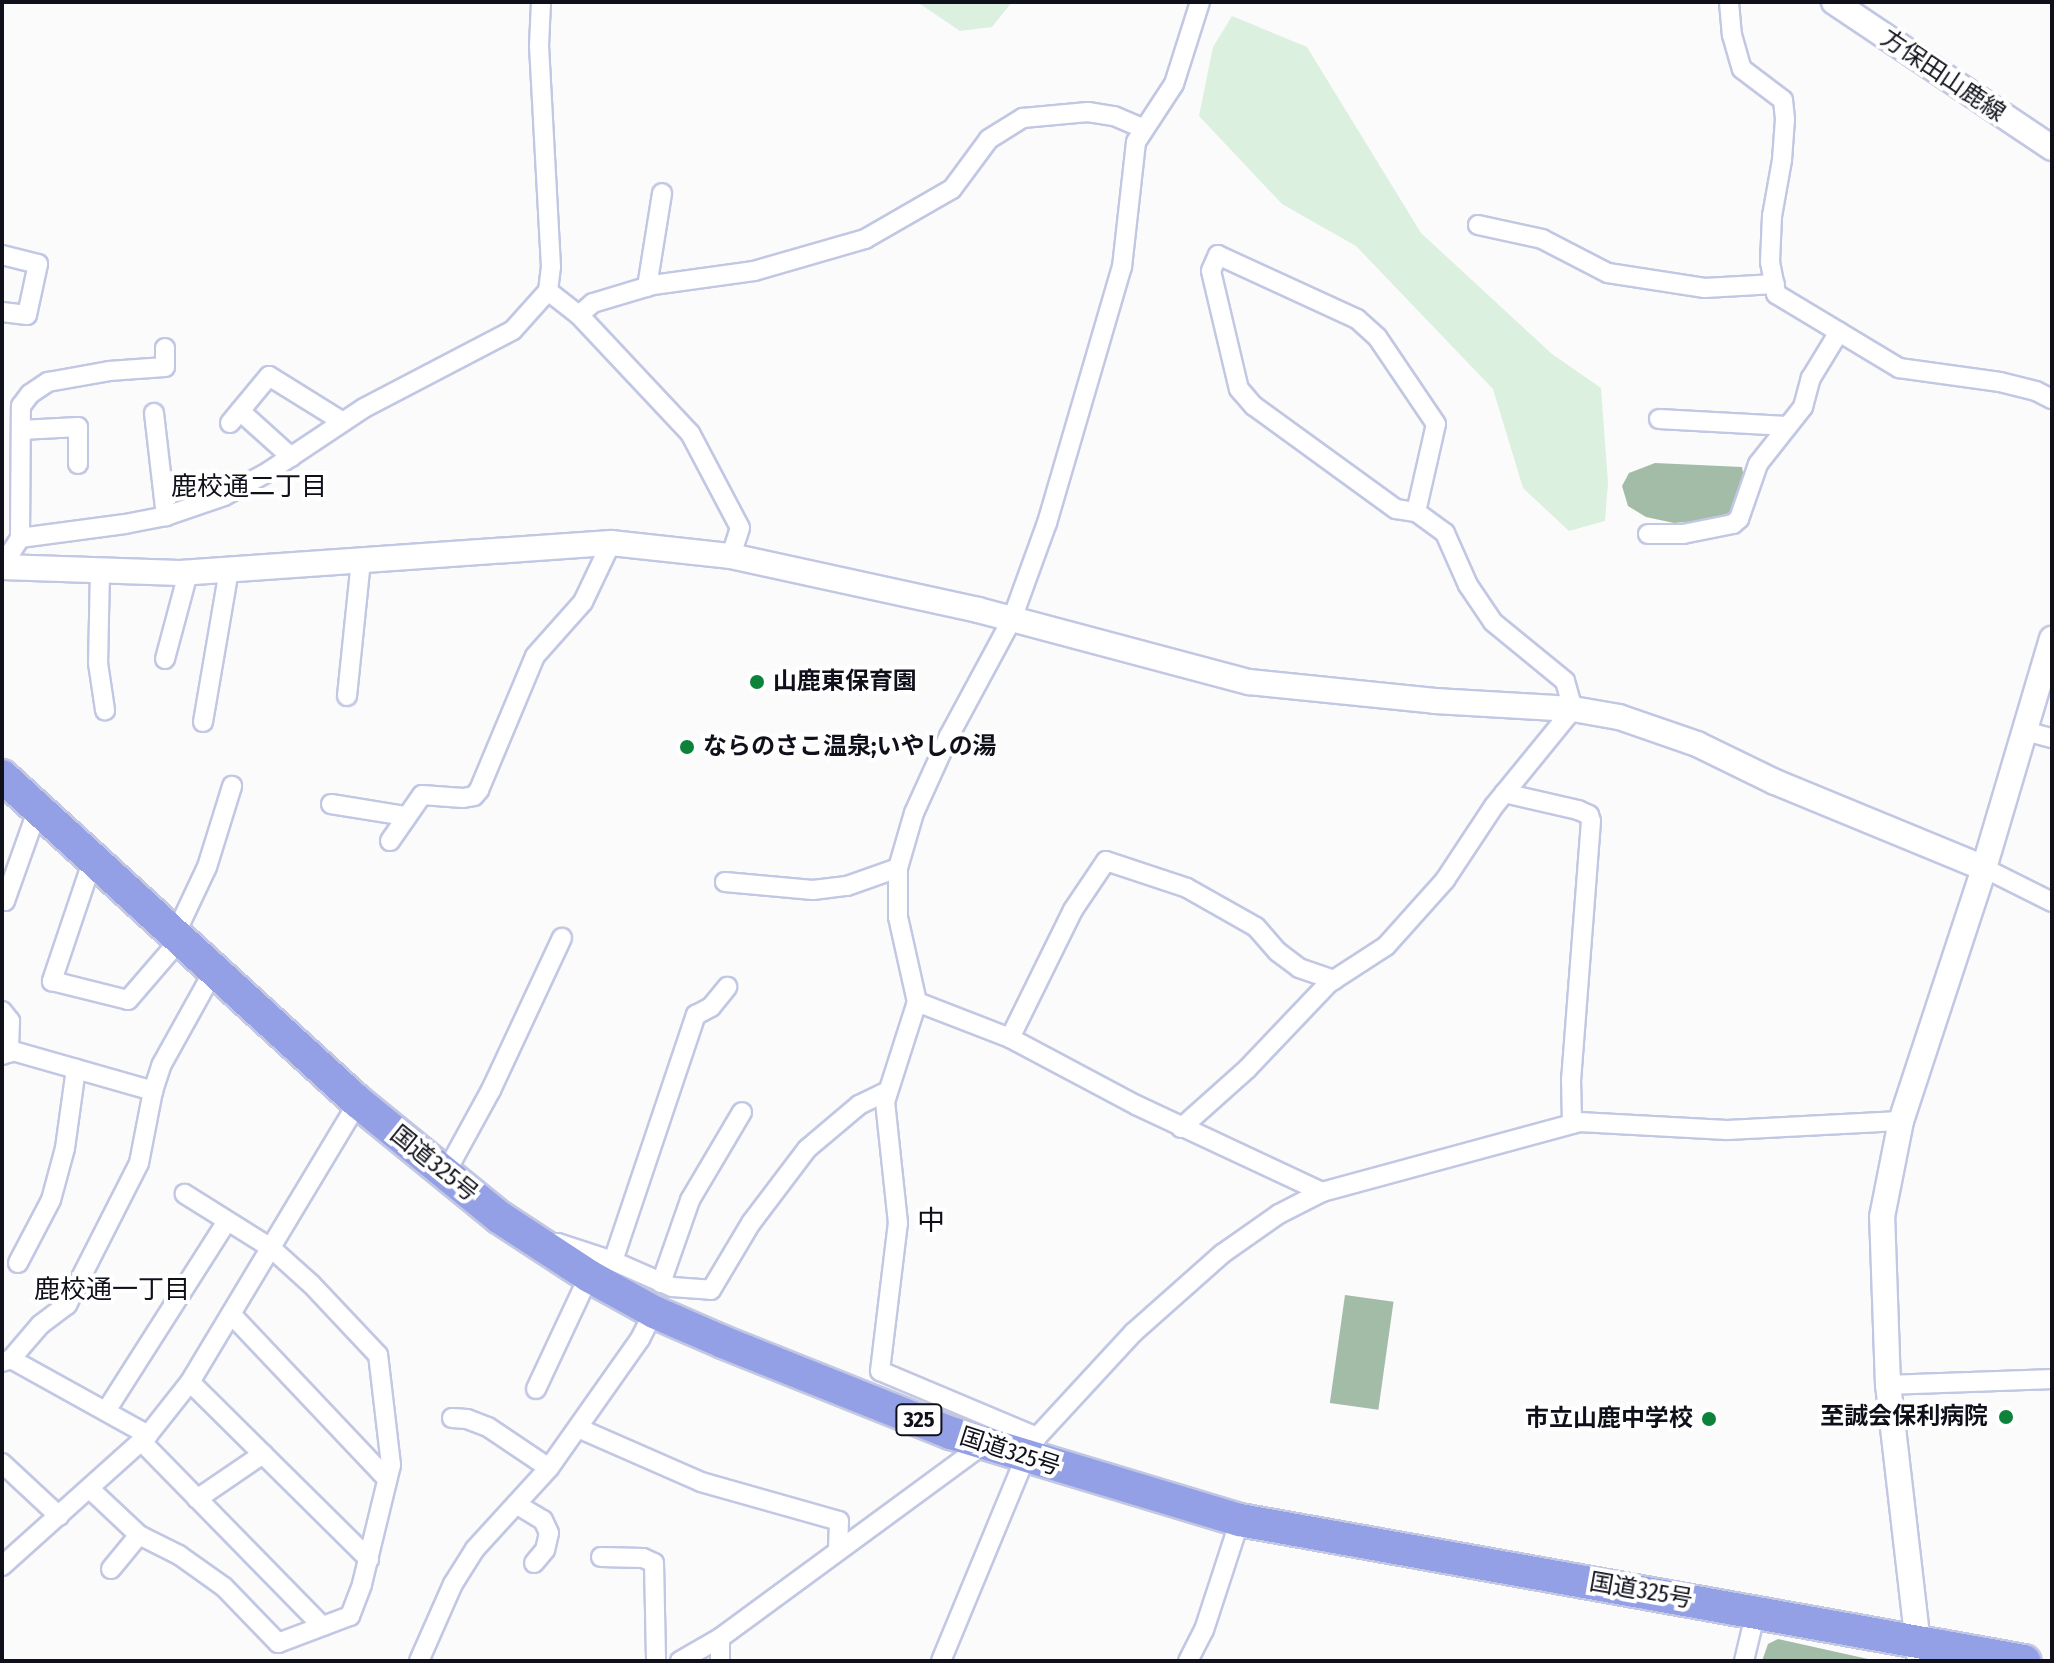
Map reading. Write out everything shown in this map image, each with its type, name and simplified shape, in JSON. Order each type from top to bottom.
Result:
[{"type":"highway","name":"国道325号","points":[[2,776],[176,939],[358,1102],[499,1217],[548,1249],[601,1268],[861,1398],[984,1444],[1031,1448],[1240,1520],[1756,1611],[1919,1652],[2024,1661]]},
{"type":"street","points":[[20,538],[166,516],[224,496],[343,422],[513,330],[548,291],[551,267],[539,46],[541,2]]},
{"type":"street","points":[[1031,1448],[880,1371],[898,1223],[885,1102],[917,1002],[898,917],[898,868],[914,813],[937,761],[1012,619],[1047,523],[1122,267],[1132,165],[1142,128],[1174,84],[1200,2]]},
{"type":"street","points":[[1729,2],[1732,35],[1742,69],[1783,100],[1784,133],[1772,216],[1770,262],[1776,294],[1899,368],[2000,382],[2036,391],[2052,399]]},
{"type":"street","name":"方保田山鹿線","points":[[1834,2],[2052,148]]},
{"type":"street","points":[[579,315],[593,303],[647,287],[754,271],[865,239],[952,189],[989,139],[1023,118],[1088,112],[1114,116],[1142,128]]},
{"type":"street","points":[[647,287],[662,193]]},
{"type":"street","points":[[1478,225],[1542,239],[1608,273],[1705,288],[1775,284]]},
{"type":"street","points":[[2,255],[38,264],[27,315],[2,312]]},
{"type":"street","points":[[1416,512],[1436,424],[1377,337],[1357,319],[1218,255],[1211,271],[1239,389],[1254,406],[1396,509],[1416,512],[1445,533],[1468,585],[1493,622],[1565,681],[1573,709]]},
{"type":"street","points":[[548,291],[579,315],[690,433],[740,528],[731,556]]},
{"type":"street","points":[[1648,534],[1683,534],[1733,524],[1748,499],[1758,464],[1803,407],[1811,378],[1839,332]]},
{"type":"street","points":[[2,566],[20,538],[21,406],[30,394],[48,382],[109,371],[165,367],[165,348]]},
{"type":"street","points":[[291,457],[235,417],[269,376],[343,422]]},
{"type":"street","points":[[154,413],[166,516]]},
{"type":"street","points":[[1659,419],[1787,426]]},
{"type":"street","points":[[21,430],[78,427],[78,464]]},
{"type":"street","points":[[390,841],[422,795],[474,796],[535,656],[583,602],[611,543]]},
{"type":"street","points":[[2,566],[188,573],[611,543],[731,556],[1012,619],[1249,682],[1420,700],[1573,709],[1619,717],[1697,744],[1775,782],[1984,868],[2052,902]]},
{"type":"street","points":[[347,696],[361,560]]},
{"type":"street","points":[[100,570],[98,663],[105,710]]},
{"type":"street","points":[[203,722],[229,570]]},
{"type":"street","points":[[165,659],[188,573]]},
{"type":"street","points":[[1919,1652],[1888,1385],[1882,1217],[1901,1121],[1984,868],[2052,641]]},
{"type":"street","points":[[1181,1128],[1247,1069],[1334,980],[1386,946],[1445,880],[1504,793],[1573,709]]},
{"type":"street","points":[[2025,731],[2052,738]]},
{"type":"street","points":[[501,737],[518,747]]},
{"type":"street","points":[[92,862],[52,981],[128,1000],[176,939],[207,867],[232,786]]},
{"type":"street","points":[[1504,793],[1578,810],[1589,815],[1591,821],[1571,1079],[1572,1124]]},
{"type":"street","points":[[331,804],[406,816]]},
{"type":"street","points":[[2,900],[5,901],[37,811]]},
{"type":"street","points":[[1010,1038],[1073,910],[1106,861],[1187,888],[1256,927],[1278,952],[1299,968],[1334,980]]},
{"type":"street","points":[[725,882],[813,890],[847,886],[898,868]]},
{"type":"street","points":[[445,1174],[491,1090],[562,938]]},
{"type":"street","points":[[213,972],[162,1064],[153,1091],[139,1163],[67,1305],[40,1325],[6,1360],[106,1411],[145,1438],[197,1499],[322,1626]]},
{"type":"street","points":[[536,1389],[601,1268],[696,1015],[711,1007],[727,987]]},
{"type":"street","points":[[917,1002],[1010,1038],[1181,1128],[1322,1192]]},
{"type":"street","points":[[2,1011],[10,1021],[5,1054],[76,1069],[153,1091]]},
{"type":"street","points":[[18,1263],[51,1200],[65,1148],[76,1069]]},
{"type":"street","points":[[658,1297],[716,1287],[751,1223],[807,1149],[859,1105],[888,1091]]},
{"type":"street","points":[[2,1566],[145,1438],[190,1382],[358,1102]]},
{"type":"street","points":[[419,1661],[453,1584],[475,1549],[549,1468],[640,1339],[658,1297],[690,1200],[742,1112]]},
{"type":"street","points":[[941,1661],[1031,1448],[1133,1333],[1222,1254],[1279,1214],[1322,1192],[1572,1124],[1727,1130],[1901,1121]]},
{"type":"street","points":[[90,1489],[139,1535],[179,1555],[224,1587],[278,1643],[350,1616],[369,1559],[391,1465],[378,1355],[311,1284],[271,1248],[185,1194]]},
{"type":"street","points":[[106,1411],[227,1221]]},
{"type":"street","points":[[231,1314],[387,1479]]},
{"type":"street","points":[[1888,1385],[2052,1379]]},
{"type":"street","points":[[190,1382],[369,1559]]},
{"type":"street","points":[[452,1418],[488,1427],[549,1468]]},
{"type":"street","points":[[578,1428],[701,1482],[839,1521],[838,1551]]},
{"type":"street","points":[[680,1661],[720,1638],[984,1444]]},
{"type":"street","points":[[197,1499],[263,1454]]},
{"type":"street","points":[[2,1463],[59,1516]]},
{"type":"street","points":[[516,1504],[543,1520],[549,1533],[545,1550],[534,1563]]},
{"type":"street","points":[[1188,1661],[1204,1630],[1240,1520]]},
{"type":"street","points":[[111,1569],[139,1535]]},
{"type":"street","points":[[601,1557],[643,1558],[654,1563],[656,1661]]},
{"type":"street","points":[[1744,1661],[1756,1611]]},
{"type":"street","points":[[720,1638],[720,1661]]},
{"type":"shaded area","points":[[917,2],[1012,2],[992,27],[960,31]]},
{"type":"shaded area","points":[[1232,16],[1307,47],[1421,233],[1552,354],[1601,388],[1608,483],[1605,521],[1569,531],[1523,488],[1493,389],[1356,246],[1282,204],[1199,116],[1213,47]]},
{"type":"shaded area","points":[[1655,463],[1742,467],[1745,483],[1737,503],[1724,519],[1674,523],[1646,517],[1628,506],[1622,486],[1629,473]]},
{"type":"shaded area","points":[[1345,1295],[1394,1302],[1378,1410],[1330,1403]]},
{"type":"shaded area","points":[[1778,1639],[1877,1661],[1762,1661],[1768,1644]]},
{"type":"place","name":"山鹿東保育園","points":[[757,682]]},
{"type":"place","name":"ならのさこ温泉;いやしの湯","points":[[687,747]]},
{"type":"place","name":"至誠会保利病院","points":[[2006,1417]]},
{"type":"place","name":"市立山鹿中学校","points":[[1709,1419]]},
{"type":"district","name":"鹿校通二丁目","points":[[249,487]]},
{"type":"district","name":"中","points":[[931,1221]]},
{"type":"district","name":"鹿校通一丁目","points":[[112,1290]]}]
